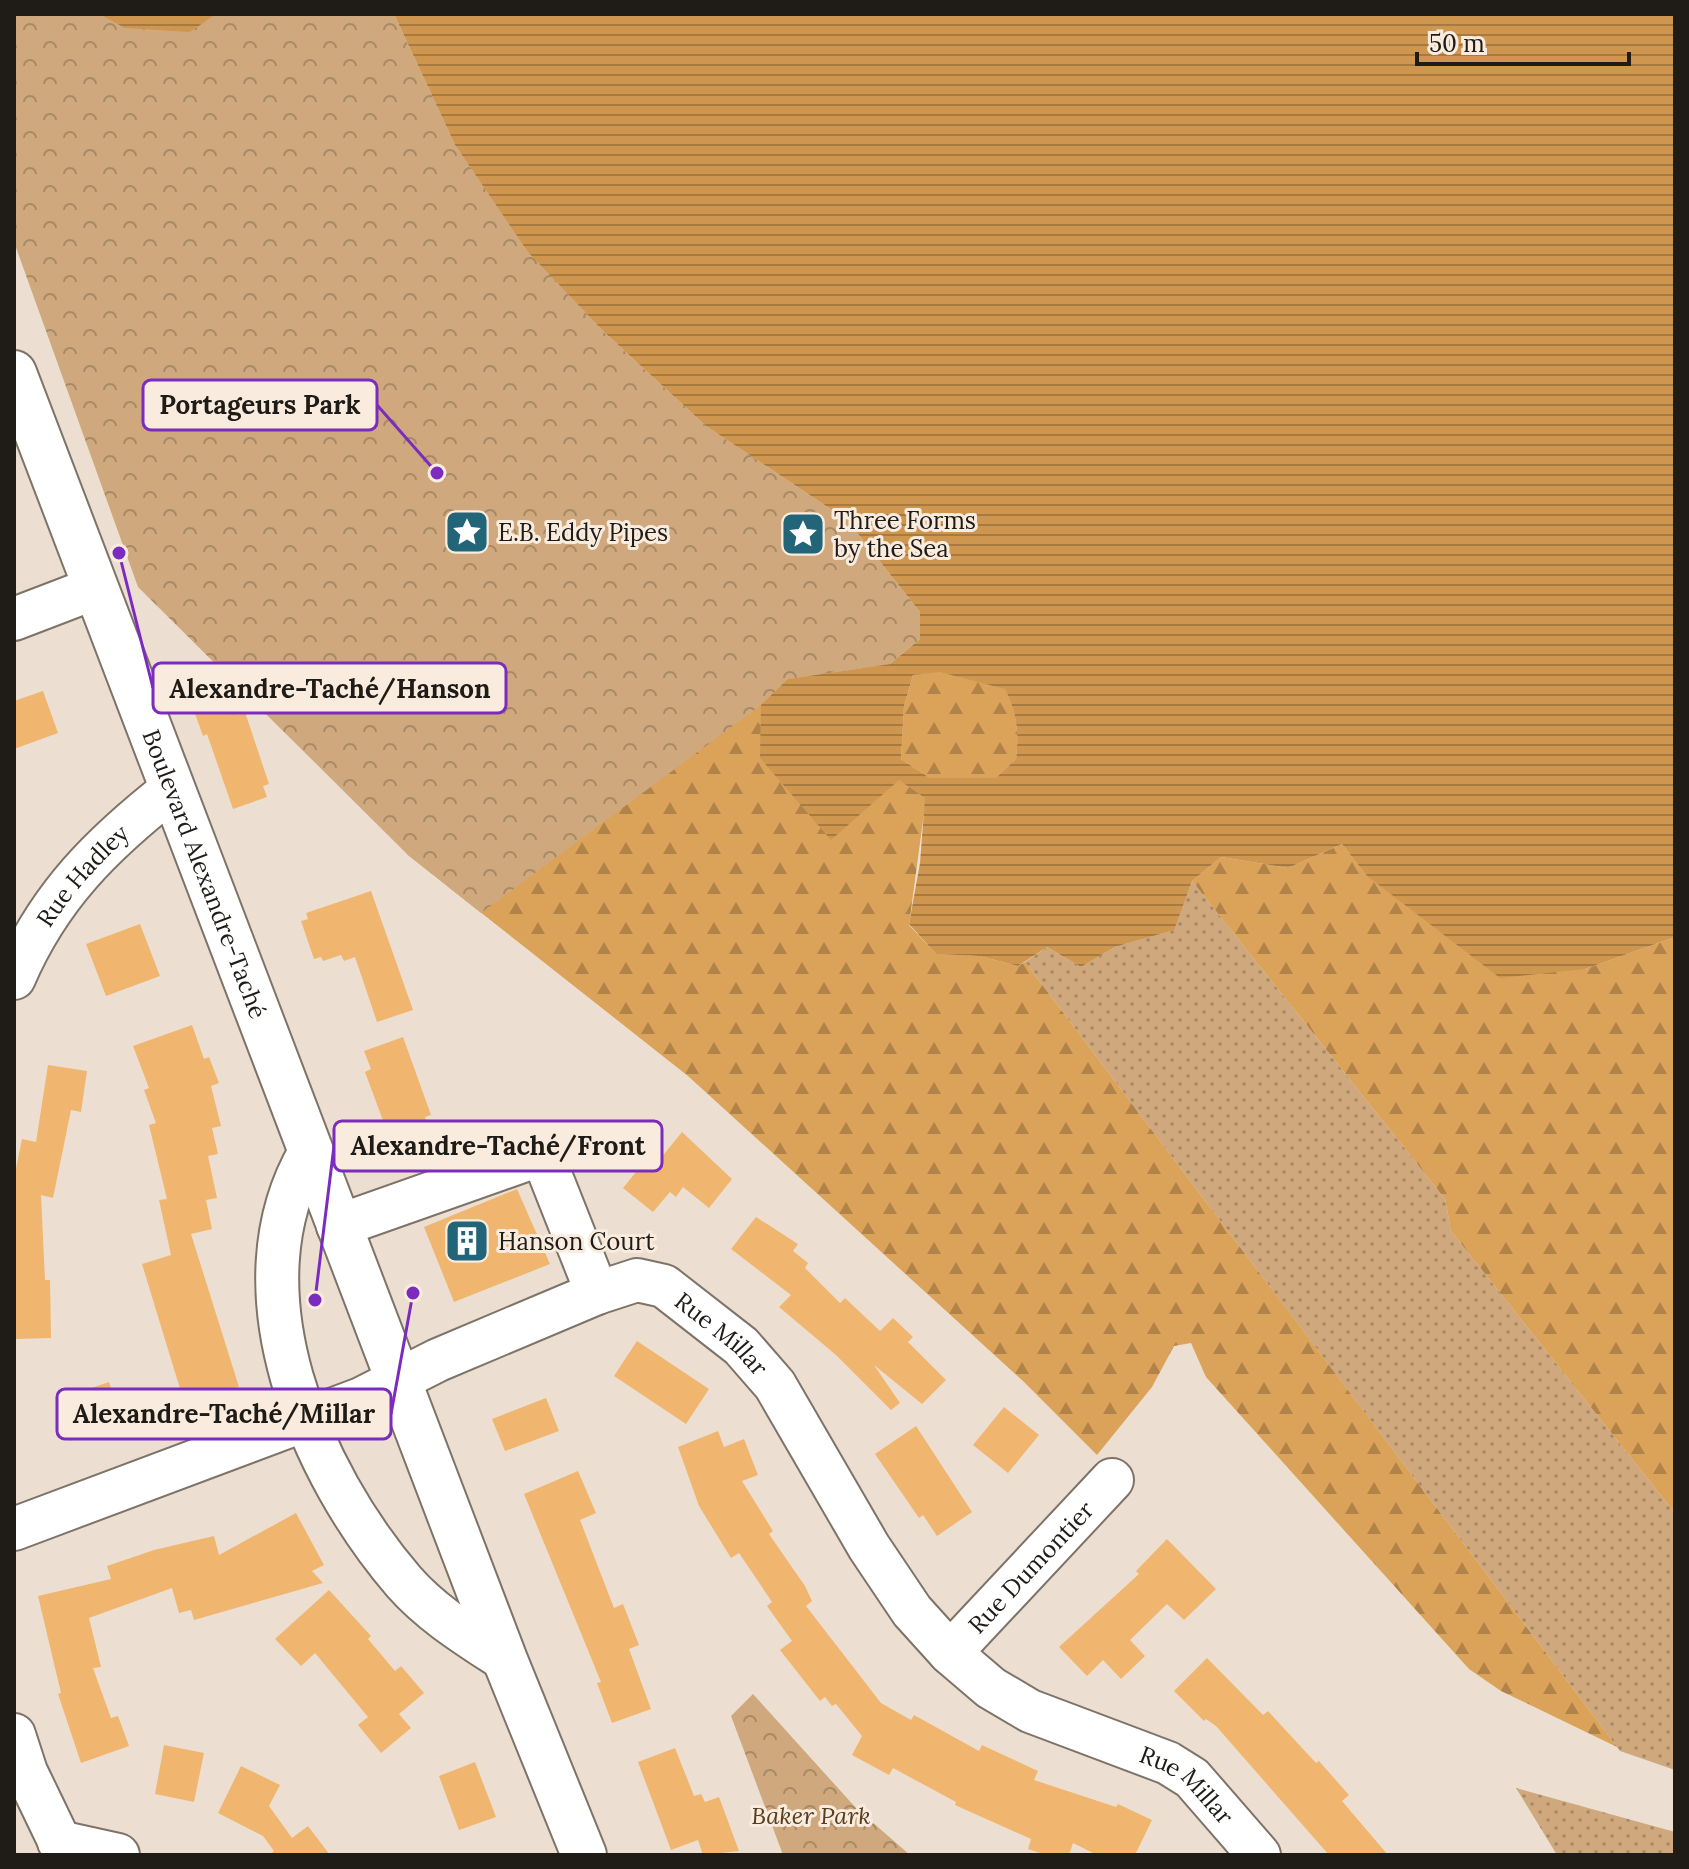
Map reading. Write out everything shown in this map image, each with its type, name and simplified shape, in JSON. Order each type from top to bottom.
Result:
[{"type":"main road","name":"Boulevard Alexandre-Taché","points":[[14,373],[338,1226],[505,1660],[584,1855]]},
{"type":"street","points":[[14,619],[95,588]]},
{"type":"street","name":"Rue Hadley","points":[[14,978],[32,937],[67,884],[172,789]]},
{"type":"street","points":[[310,1152],[292,1182],[283,1214],[275,1284],[279,1319],[306,1421],[322,1455],[365,1528],[405,1583],[463,1633],[505,1660]]},
{"type":"street","points":[[338,1226],[542,1154],[597,1293]]},
{"type":"street","name":"Rue Millar","points":[[14,1529],[306,1421],[597,1293],[637,1280],[664,1286],[741,1346],[775,1385],[869,1547],[912,1611],[950,1653],[991,1688],[1021,1706],[1168,1763],[1192,1778],[1259,1855]]},
{"type":"street","name":"Rue Dumontier","points":[[950,1653],[1112,1480]]},
{"type":"street","points":[[14,1735],[26,1772],[62,1849],[118,1855]]},
{"type":"green space","points":[[14,14],[890,664],[788,679],[899,779],[926,798],[909,925],[936,954],[979,956],[1018,966],[1025,962],[1617,1747],[1501,1691],[1469,1669],[1206,1377],[1191,1343],[1174,1346],[1152,1387],[1097,1455],[1023,1381],[688,1076],[408,855],[14,242]]},
{"type":"green space","points":[[14,14],[394,14],[455,145],[529,252],[603,331],[706,426],[847,520],[920,612],[920,639],[890,664],[788,679],[761,705],[481,913],[408,855],[138,587],[14,242]]},
{"type":"green space","points":[[940,671],[1005,688],[1016,723],[1016,759],[996,779],[930,778],[901,759],[904,706],[913,675]]},
{"type":"green space","points":[[1342,844],[1366,875],[1585,969],[1675,937],[1675,1513],[1451,1231],[1445,1199],[1192,881],[1221,857],[1288,868]]},
{"type":"green space","points":[[1192,881],[1445,1199],[1451,1231],[1675,1513],[1675,1770],[1620,1751],[1025,962],[1047,947],[1081,967],[1115,947],[1173,930]]},
{"type":"green space","name":"Baker Park","points":[[753,1694],[856,1808],[910,1855],[783,1855],[731,1716]]},
{"type":"green space","points":[[1516,1788],[1675,1832],[1675,1855],[1557,1855]]},
{"type":"shaded area","points":[[99,14],[216,14],[190,32],[125,28]]},
{"type":"shaded area","points":[[394,14],[1675,14],[1675,937],[1585,969],[1500,978],[1366,875],[1342,844],[1288,868],[1221,857],[1192,881],[1174,930],[1115,947],[1081,967],[1047,947],[1018,966],[979,956],[936,954],[909,924],[920,863],[925,798],[899,780],[831,840],[760,758],[761,705],[788,679],[890,664],[920,639],[920,612],[847,520],[706,426],[603,331],[528,252],[455,145]],"holes":[[[940,672],[1005,689],[1016,723],[1016,759],[996,778],[930,778],[901,759],[904,706],[913,675]]]},
{"type":"building","points":[[226,684],[237,715],[245,712],[269,784],[263,786],[267,797],[233,809],[207,734],[203,736],[189,697]]},
{"type":"building","points":[[43,691],[58,733],[14,749],[14,701]]},
{"type":"building","points":[[371,891],[413,1010],[377,1022],[355,957],[344,961],[341,955],[323,961],[321,957],[314,959],[301,921],[308,919],[306,913]]},
{"type":"building","points":[[140,924],[160,976],[106,996],[86,944]]},
{"type":"building","points":[[192,1025],[204,1059],[209,1057],[219,1083],[211,1086],[221,1126],[212,1128],[218,1154],[208,1156],[217,1198],[206,1200],[212,1229],[191,1234],[239,1387],[201,1395],[200,1390],[181,1392],[142,1264],[171,1255],[159,1200],[167,1199],[149,1125],[156,1123],[144,1090],[149,1088],[133,1046]]},
{"type":"building","points":[[403,1037],[431,1115],[425,1117],[433,1139],[401,1151],[394,1132],[388,1134],[365,1072],[371,1069],[364,1051]]},
{"type":"building","points":[[48,1065],[87,1071],[81,1112],[71,1110],[53,1198],[41,1195],[45,1280],[50,1280],[51,1338],[14,1339],[14,1178],[22,1139],[36,1142]]},
{"type":"building","points":[[682,1132],[732,1179],[709,1208],[683,1187],[676,1197],[670,1192],[653,1212],[623,1188],[644,1162],[652,1169]]},
{"type":"building","name":"Hanson Court","points":[[517,1189],[550,1264],[454,1302],[424,1227]]},
{"type":"building","points":[[756,1217],[798,1244],[793,1251],[808,1263],[805,1268],[840,1303],[845,1298],[880,1331],[893,1318],[913,1337],[908,1342],[946,1380],[922,1404],[874,1365],[900,1403],[891,1410],[836,1355],[779,1307],[791,1295],[731,1249]]},
{"type":"building","points":[[637,1341],[709,1389],[686,1424],[614,1376]]},
{"type":"building","points":[[109,1382],[123,1423],[70,1441],[56,1400]]},
{"type":"building","points":[[546,1398],[559,1431],[505,1451],[492,1419]]},
{"type":"building","points":[[1004,1407],[1039,1435],[1008,1473],[973,1445]]},
{"type":"building","points":[[916,1426],[972,1512],[937,1536],[923,1515],[919,1518],[875,1454]]},
{"type":"building","points":[[718,1431],[724,1447],[744,1439],[758,1475],[742,1481],[773,1531],[769,1534],[805,1586],[812,1601],[806,1606],[881,1703],[911,1720],[914,1715],[979,1751],[982,1745],[1038,1771],[1034,1780],[1116,1807],[1118,1804],[1152,1820],[1135,1855],[1097,1855],[1073,1843],[1069,1855],[1046,1855],[1028,1849],[1031,1839],[955,1805],[956,1802],[893,1768],[889,1775],[852,1755],[862,1736],[836,1704],[832,1706],[825,1697],[820,1701],[780,1650],[792,1641],[767,1606],[772,1602],[739,1553],[731,1558],[699,1506],[678,1447]]},
{"type":"building","points":[[578,1471],[596,1513],[580,1520],[614,1608],[623,1604],[639,1645],[629,1649],[651,1709],[612,1723],[597,1683],[601,1682],[524,1494]]},
{"type":"building","points":[[296,1513],[324,1565],[312,1571],[323,1583],[194,1620],[191,1610],[179,1613],[172,1588],[89,1618],[101,1667],[93,1668],[111,1718],[118,1716],[129,1746],[81,1763],[58,1694],[61,1693],[38,1596],[111,1579],[107,1566],[154,1550],[214,1536],[219,1555]]},
{"type":"building","points":[[1167,1539],[1216,1589],[1184,1620],[1167,1604],[1130,1640],[1145,1656],[1121,1679],[1103,1660],[1087,1676],[1059,1647],[1139,1574],[1136,1571]]},
{"type":"building","points":[[329,1590],[371,1636],[368,1639],[395,1671],[401,1666],[424,1693],[399,1714],[411,1728],[381,1753],[358,1725],[368,1717],[315,1653],[301,1666],[275,1639]]},
{"type":"building","points":[[1207,1658],[1263,1715],[1268,1711],[1316,1763],[1319,1761],[1349,1795],[1342,1801],[1388,1855],[1329,1855],[1216,1726],[1206,1719],[1204,1721],[1174,1691]]},
{"type":"building","points":[[164,1745],[204,1753],[194,1802],[155,1794]]},
{"type":"building","points":[[675,1748],[694,1796],[701,1794],[705,1802],[719,1797],[739,1851],[703,1855],[698,1840],[671,1850],[638,1762]]},
{"type":"building","points":[[475,1762],[496,1817],[459,1830],[439,1776]]},
{"type":"building","points":[[241,1766],[280,1785],[269,1806],[292,1838],[308,1826],[330,1855],[269,1855],[274,1851],[263,1836],[218,1813]]},
{"type":"place","name":"Portageurs Park","points":[[437,473]]},
{"type":"place","name":"E.B. Eddy Pipes","points":[[467,532]]},
{"type":"place","name":"Three Forms by the Sea","points":[[803,534]]},
{"type":"place","name":"Alexandre-Taché/Hanson","points":[[119,553]]},
{"type":"place","name":"Hanson Court","points":[[467,1241]]},
{"type":"place","name":"Alexandre-Taché/Millar","points":[[413,1293]]},
{"type":"place","name":"Alexandre-Taché/Front","points":[[315,1300]]}]
